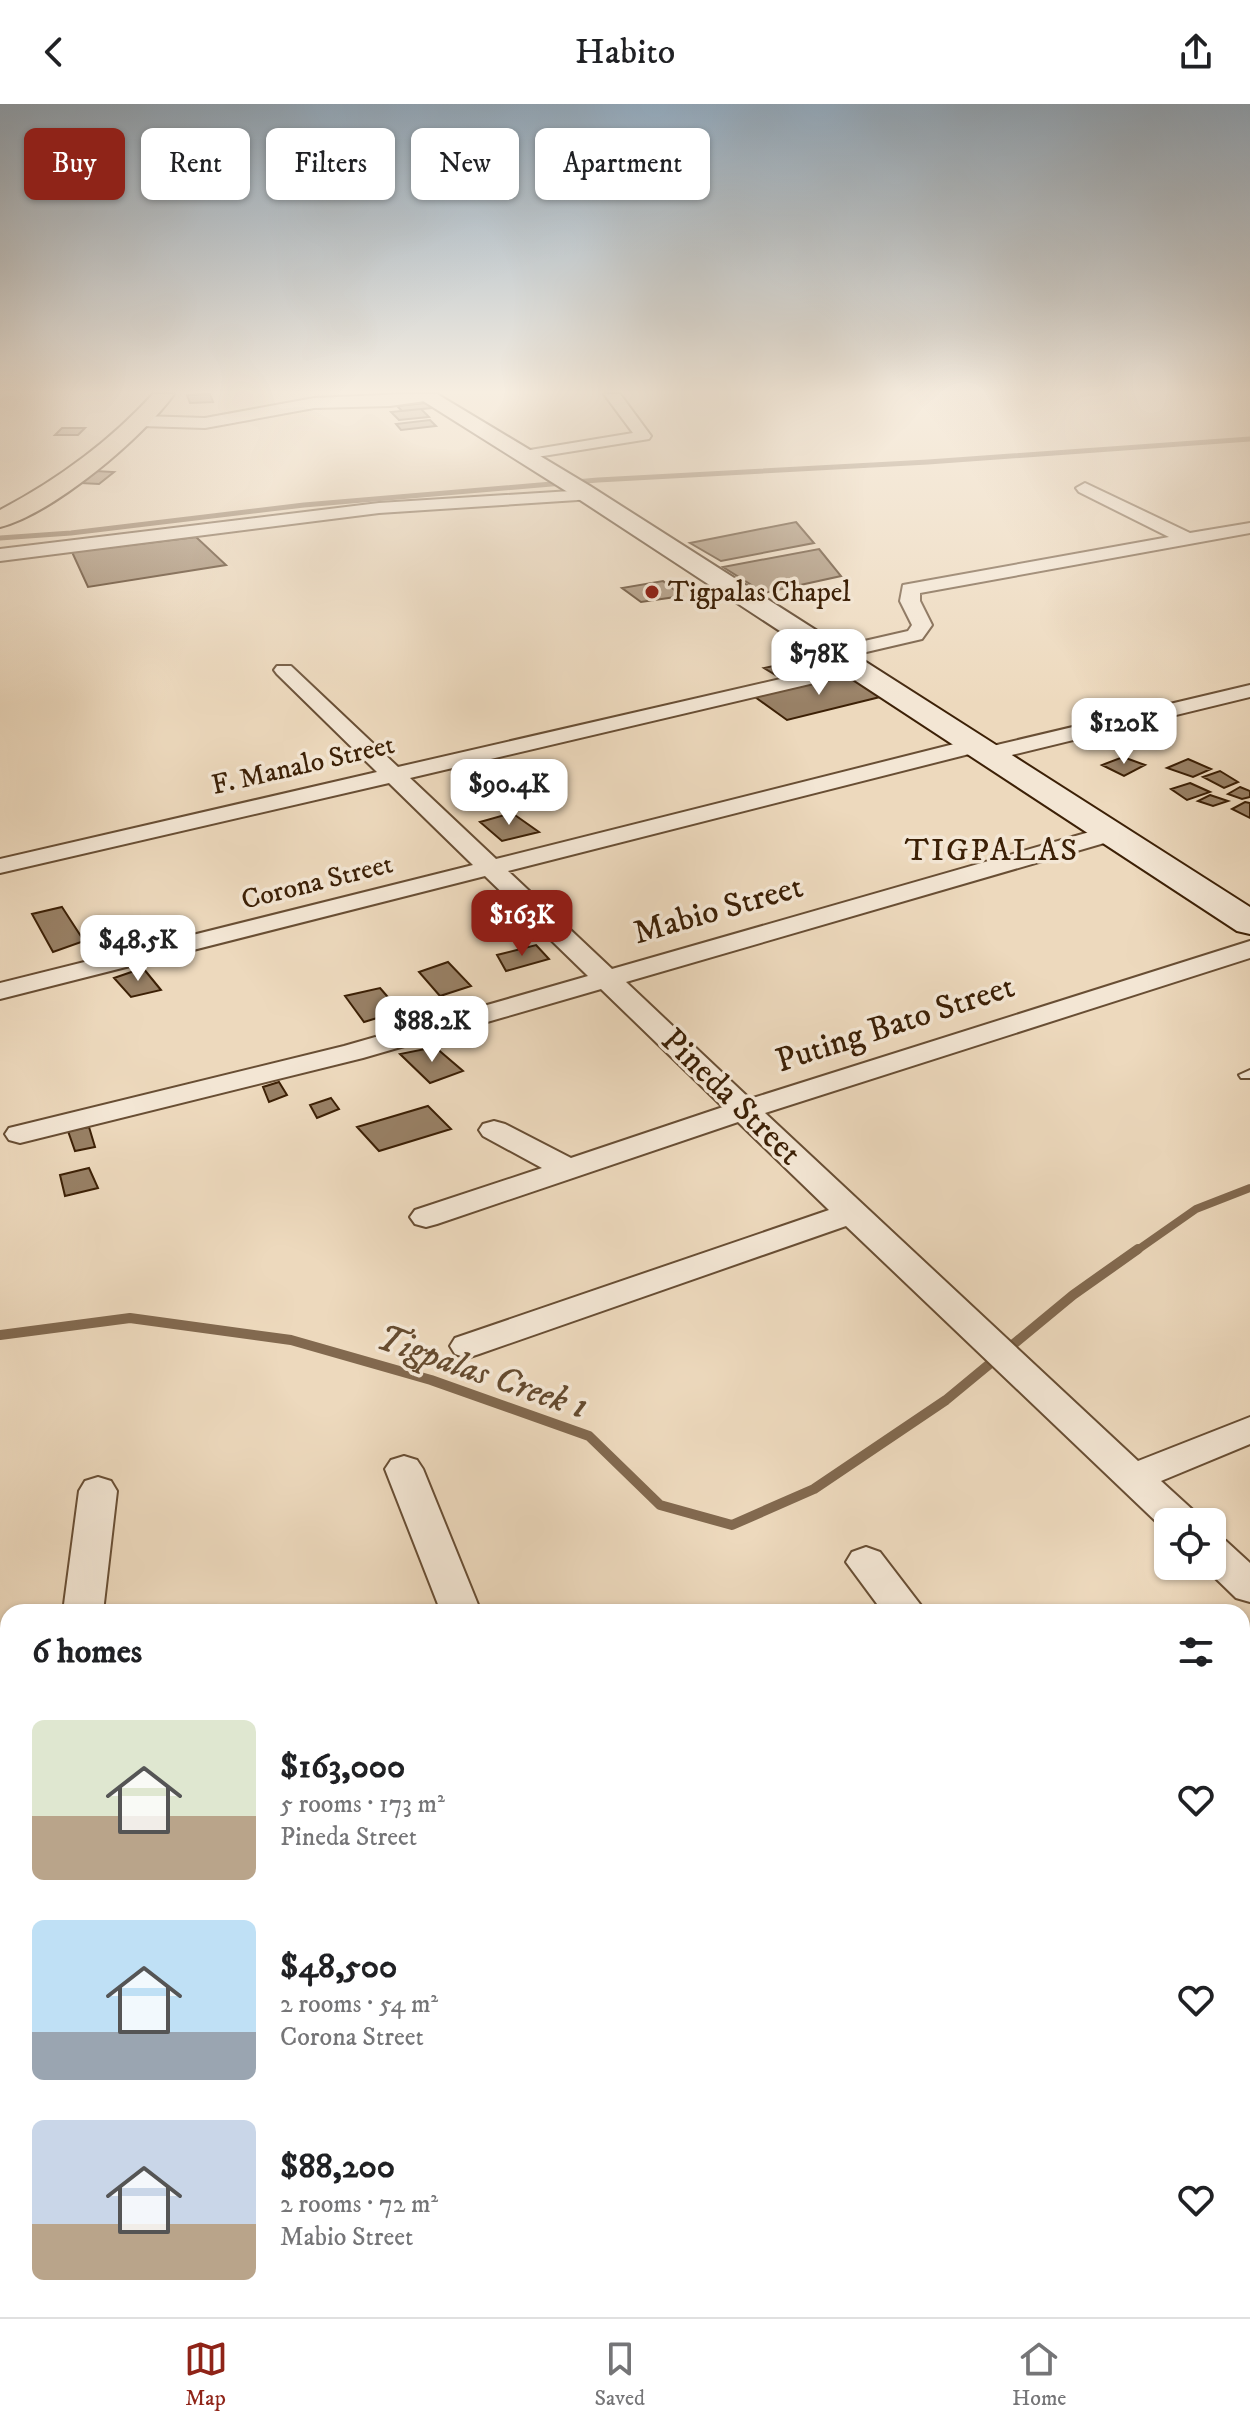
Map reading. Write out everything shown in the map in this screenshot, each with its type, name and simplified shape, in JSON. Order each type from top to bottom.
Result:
[{"type":"highway","points":[[7,517],[38,497]]},
{"type":"main road","points":[[591,497],[1250,923]]},
{"type":"street","points":[[0,555],[379,508],[526,497]]},
{"type":"street","points":[[1104,497],[1189,540],[1250,528]]},
{"type":"street","name":"F. Manalo Street","points":[[0,866],[393,774],[843,661],[915,635],[922,625],[910,601],[910,589],[1189,540]]},
{"type":"street","name":"Pineda Street","points":[[284,670],[977,1333],[1166,1508]]},
{"type":"street","name":"Corona Street","points":[[0,991],[980,750],[1250,691]]},
{"type":"street","points":[[1223,697],[1250,708]]},
{"type":"street","name":"Mabio Street","points":[[20,1134],[325,1060],[1109,834]]},
{"type":"street","name":"Puting Bato Street","points":[[426,1217],[744,1110],[1250,949]]},
{"type":"street","points":[[494,1130],[568,1169]]},
{"type":"street","points":[[467,1346],[852,1213]]},
{"type":"street","points":[[1134,1477],[1250,1430]]},
{"type":"street","points":[[404,1469],[458,1604]]},
{"type":"street","points":[[84,1604],[98,1491]]},
{"type":"street","points":[[866,1562],[900,1604]]},
{"type":"street","points":[[1226,1564],[1250,1587]]},
{"type":"building","points":[[796,522],[814,543],[721,561],[690,543]]},
{"type":"building","points":[[196,537],[226,565],[88,587],[72,552]]},
{"type":"building","points":[[819,549],[841,576],[764,593],[723,567]]},
{"type":"building","name":"Tigpalas Chapel","points":[[663,581],[682,596],[641,602],[622,588]]},
{"type":"building","points":[[819,656],[836,666],[782,679],[764,668]]},
{"type":"building","points":[[851,674],[884,696],[787,720],[755,697]]},
{"type":"building","points":[[1123,757],[1145,765],[1124,776],[1102,765]]},
{"type":"building","points":[[1188,759],[1211,769],[1193,777],[1167,768]]},
{"type":"building","points":[[1220,771],[1238,782],[1224,788],[1203,777]]},
{"type":"building","points":[[1190,783],[1210,792],[1187,800],[1171,789]]},
{"type":"building","points":[[1240,787],[1250,791],[1250,797],[1242,799],[1228,794]]},
{"type":"building","points":[[1210,795],[1228,801],[1213,806],[1198,801]]},
{"type":"building","points":[[1210,795],[1228,801],[1213,806],[1198,801]]},
{"type":"building","points":[[1245,802],[1250,803],[1250,818],[1232,809]]},
{"type":"building","points":[[512,813],[539,832],[502,841],[480,822]]},
{"type":"building","points":[[62,907],[84,941],[53,952],[32,914]]},
{"type":"building","points":[[536,945],[549,959],[506,971],[497,955]]},
{"type":"building","points":[[448,962],[471,986],[440,996],[419,972]]},
{"type":"building","points":[[143,968],[161,990],[131,997],[114,978]]},
{"type":"building","points":[[380,988],[400,1011],[364,1022],[345,996]]},
{"type":"building","points":[[435,1047],[463,1071],[430,1083],[400,1054]]},
{"type":"building","points":[[279,1082],[287,1095],[269,1102],[263,1087]]},
{"type":"building","points":[[331,1098],[339,1109],[317,1118],[310,1105]]},
{"type":"building","points":[[428,1106],[451,1129],[379,1151],[357,1127]]},
{"type":"building","points":[[89,1127],[95,1147],[75,1151],[68,1131]]},
{"type":"building","points":[[89,1168],[98,1188],[65,1196],[60,1175]]},
{"type":"waterway","points":[[0,538],[395,497]]},
{"type":"waterway","name":"Tigpalas Creek 1","points":[[1136,1251],[1196,1209],[1250,1188]]},
{"type":"waterway","name":"Tigpalas Creek 1","points":[[0,1335],[130,1318],[291,1340],[431,1380],[589,1436],[660,1505],[732,1525],[814,1489],[946,1400],[1073,1295],[1138,1249]]},
{"type":"place","name":"Tigpalas Chapel","points":[[652,592]]},
{"type":"district","name":"TIGPALAS","points":[[992,851]]}]
